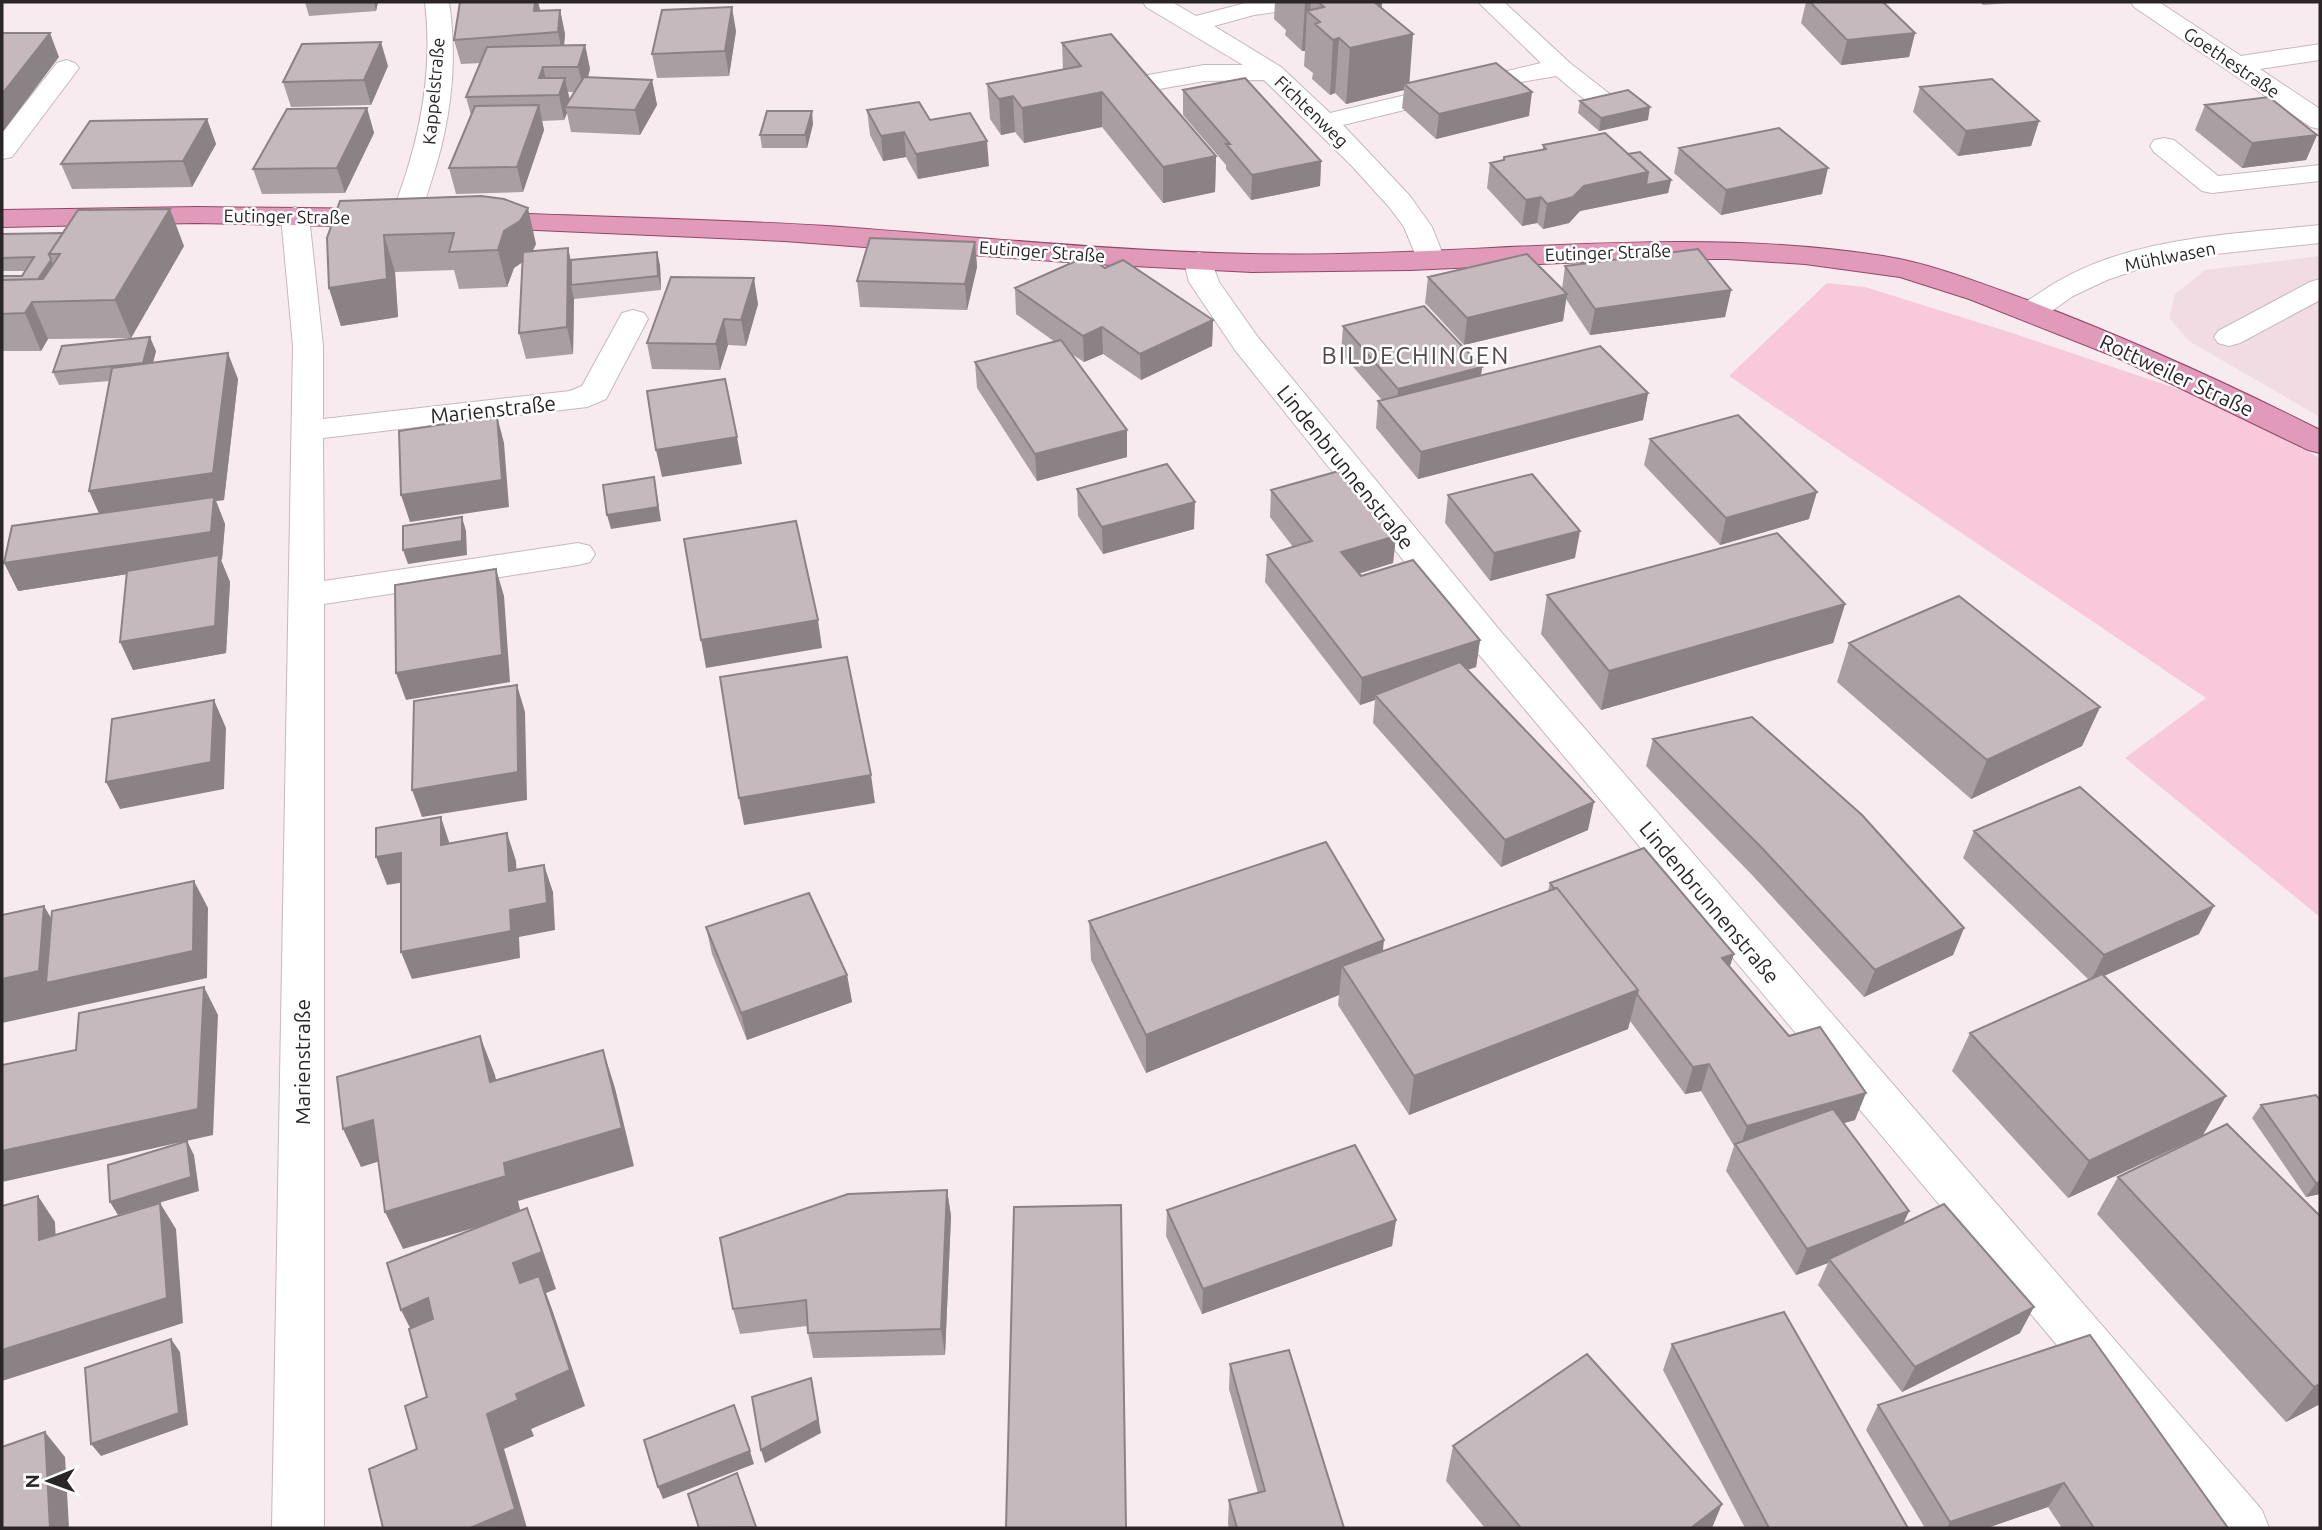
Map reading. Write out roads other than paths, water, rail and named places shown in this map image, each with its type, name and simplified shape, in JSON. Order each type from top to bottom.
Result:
[{"type":"main road","name":"Eutinger Straße","points":[[2,219],[295,216],[431,219],[821,235],[1199,261],[1373,263],[1670,250],[1801,254],[1891,266],[1944,280],[2031,312]]},
{"type":"main road","name":"Rottweiler Straße","points":[[2031,312],[2135,353],[2320,443]]},
{"type":"street","name":"Kappelstraße","points":[[431,219],[419,185],[433,123],[440,46],[437,2]]},
{"type":"street","name":"Fichtenweg","points":[[1155,2],[1272,72],[1400,202],[1418,227],[1430,260]]},
{"type":"street","points":[[1194,24],[1253,8],[1301,2]]},
{"type":"street","points":[[1490,2],[1561,68],[1607,102]]},
{"type":"street","name":"Goethestraße","points":[[2143,2],[2320,121]]},
{"type":"street","points":[[2235,65],[2320,52]]},
{"type":"street","points":[[2,151],[66,68]]},
{"type":"street","points":[[1324,122],[1515,75],[1561,68]]},
{"type":"street","points":[[1137,85],[1204,73],[1272,72]]},
{"type":"street","points":[[2164,146],[2212,185],[2320,173]]},
{"type":"street","name":"Marienstraße","points":[[295,216],[308,346],[298,1528]]},
{"type":"street","name":"Mühlwasen","points":[[2031,312],[2066,286],[2129,262],[2199,248],[2320,234]]},
{"type":"street","name":"Lindenbrunnenstraße","points":[[1199,261],[1204,282],[1246,343],[1481,632],[2243,1528]]},
{"type":"street","points":[[2230,337],[2320,288]]},
{"type":"street","name":"Marienstraße","points":[[308,430],[576,400],[595,392],[633,318]]},
{"type":"street","points":[[306,595],[578,554]]},
{"type":"district","name":"BILDECHINGEN","points":[[1416,355]]}]
